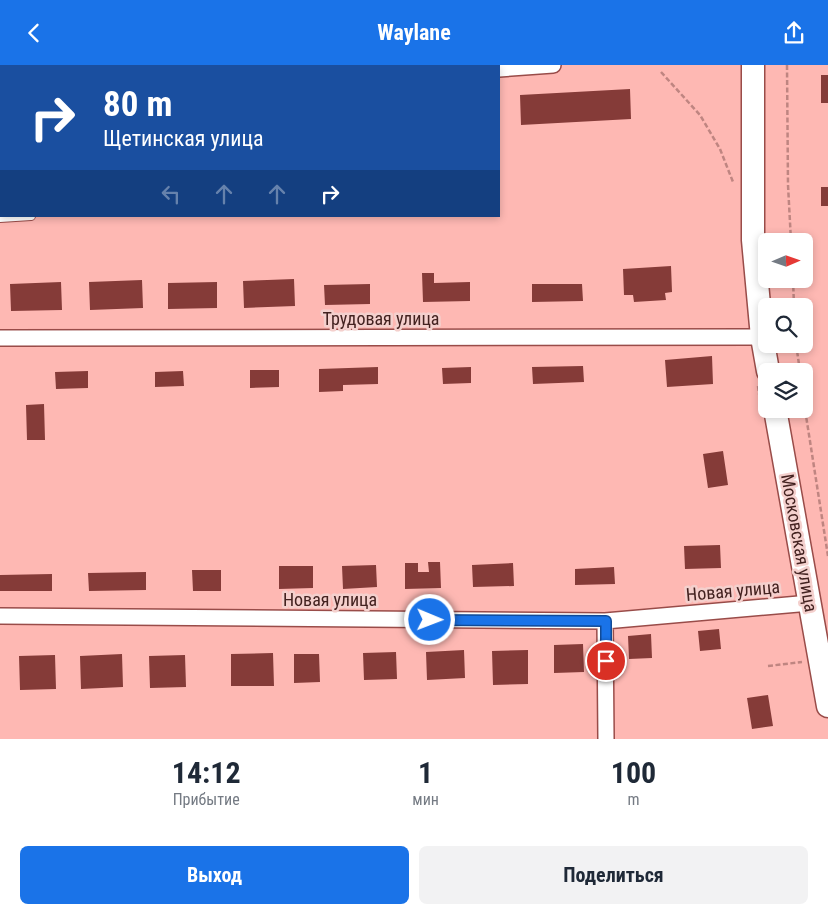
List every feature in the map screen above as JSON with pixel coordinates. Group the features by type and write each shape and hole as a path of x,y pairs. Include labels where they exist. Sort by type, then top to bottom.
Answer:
{"main road":[{"path":"753,65 753,240 758,298"},
{"name":"Московская улица","path":"777,418 828,706"}],"street":[{"path":"500,69 552,65"},
{"name":"Трудовая улица","path":"0,338 758,337"},
{"name":"Новая улица","path":"0,617 606,621 810,603"},
{"path":"606,621 606,739"}],"lane":[{"path":"0,218 16,217"}],"path":[{"path":"787,65 788,185 791,233"},
{"path":"806,418 828,556"},
{"path":"768,666 806,661"}],"building":[{"path":"821,75 828,75 828,103 821,103"},
{"path":"630,89 631,119 521,125 520,95"},
{"path":"821,187 828,187 828,206 821,206"},
{"path":"671,266 672,292 665,293 666,300 634,302 633,295 624,295 623,269"},
{"path":"422,273 434,273 434,283 470,282 470,301 423,302"},
{"path":"294,279 295,306 244,308 243,281"},
{"path":"142,280 143,308 90,310 89,282"},
{"path":"61,282 62,310 11,311 10,284"},
{"path":"217,282 217,308 168,309 168,283"},
{"path":"370,284 370,304 325,305 324,285"},
{"path":"532,284 582,284 583,301 532,302"},
{"path":"712,356 713,384 667,387 665,360"},
{"path":"583,366 584,382 533,384 532,367"},
{"path":"378,367 378,384 343,385 343,391 319,392 319,369"},
{"path":"471,367 471,383 443,384 442,368"},
{"path":"250,370 279,370 279,387 250,388"},
{"path":"88,371 88,388 56,389 55,372"},
{"path":"183,371 184,386 155,387 155,372"},
{"path":"44,404 45,440 27,440 26,405"},
{"path":"723,451 728,485 708,488 703,454"},
{"path":"720,545 721,568 685,569 684,546"},
{"path":"428,562 440,562 441,588 405,589 405,563 418,563 418,572 429,572"},
{"path":"513,563 514,586 473,587 472,565"},
{"path":"376,565 377,587 343,589 342,566"},
{"path":"279,566 313,566 313,588 279,589"},
{"path":"614,567 615,584 575,585 575,569"},
{"path":"192,570 221,570 221,591 193,591"},
{"path":"146,572 146,590 89,591 88,573"},
{"path":"52,574 52,591 0,591 0,575"},
{"path":"719,629 721,649 700,651 698,631"},
{"path":"651,634 652,658 629,659 628,636"},
{"path":"583,644 584,672 554,673 554,645"},
{"path":"464,650 465,678 427,680 426,652"},
{"path":"528,650 528,684 493,685 492,651"},
{"path":"396,652 397,679 364,680 363,653"},
{"path":"273,653 274,686 231,686 231,654"},
{"path":"122,654 123,687 81,689 80,656"},
{"path":"294,654 319,654 320,682 294,683"},
{"path":"55,655 56,689 20,690 19,656"},
{"path":"185,655 186,687 150,688 149,656"},
{"path":"768,695 773,726 752,729 747,698"}],"route":[{"path":"430,620 606,621 606,661"}]}
